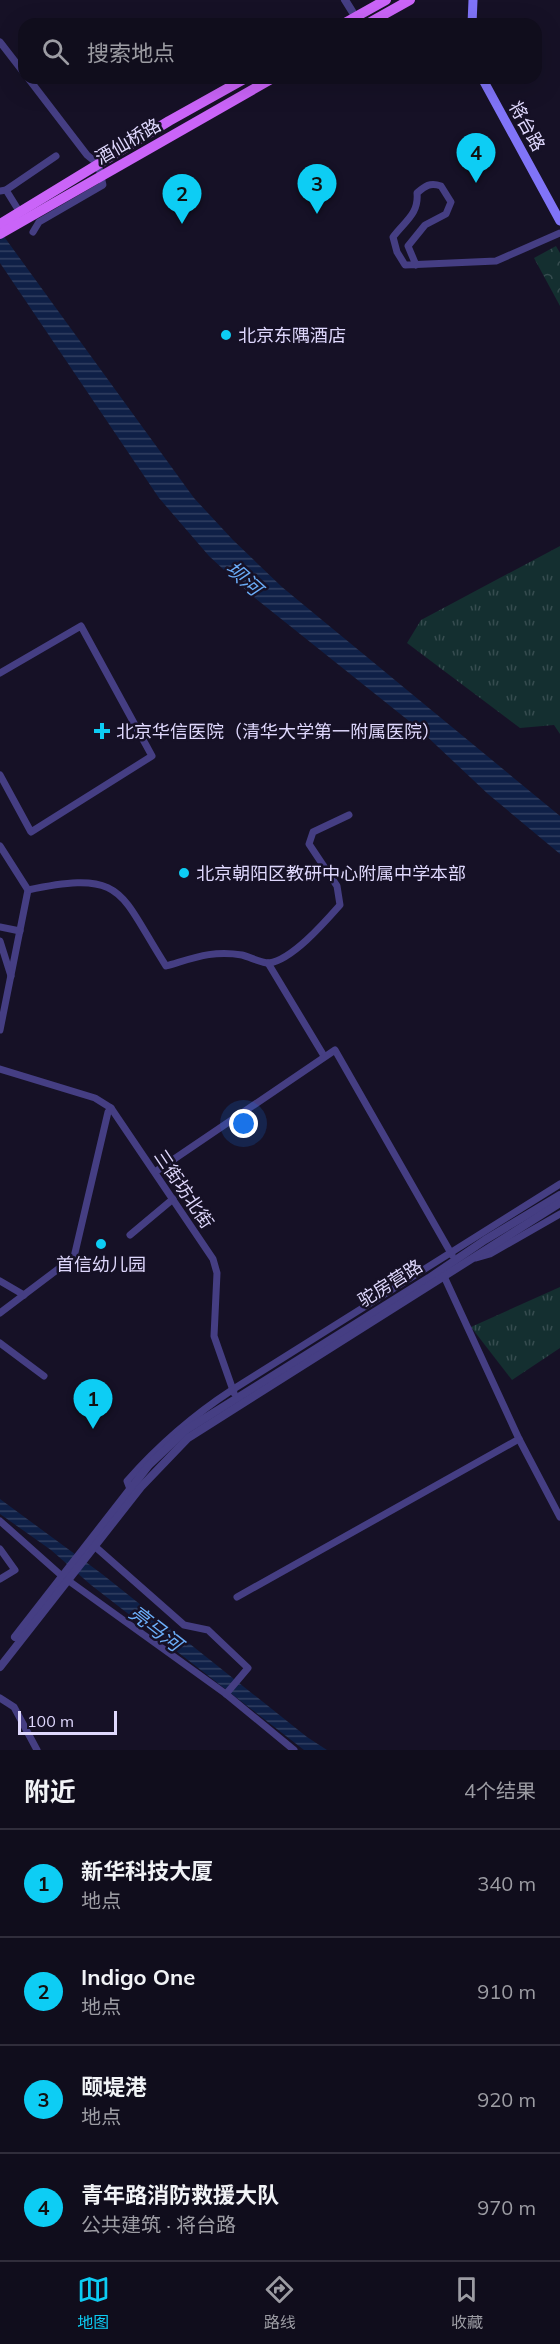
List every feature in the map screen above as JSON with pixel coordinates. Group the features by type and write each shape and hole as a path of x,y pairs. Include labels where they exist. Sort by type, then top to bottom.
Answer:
{"main road":[{"path":"361,18 386,0"},
{"path":"378,18 410,0"},
{"path":"472,18 473,0"},
{"name":"酒仙桥路","path":"0,234 19,211 236,84"},
{"name":"酒仙桥路","path":"6,224 103,175 262,84"},
{"name":"将台路","path":"485,84 559,216"}],"street":[{"path":"345,0 357,18"},
{"path":"0,42 18,65"},
{"path":"33,84 87,155 98,164 103,175 103,184 39,222 33,232"},
{"path":"19,211 3,190 56,156"},
{"path":"416,265 408,246 425,225 446,214 451,202 441,186 434,183 424,186 417,193 418,203 413,216 393,237 397,252 405,265 416,265 495,261 560,233"},
{"path":"0,672 81,626 152,756 31,832 0,775"},
{"path":"28,890 68,881 98,883 120,894 140,920 166,966 208,953 243,955 268,963 287,955 319,928 340,905 336,886 309,844 313,832 349,815"},
{"path":"0,846 28,890 0,1030"},
{"path":"0,927 20,930"},
{"path":"0,941 11,977"},
{"path":"268,963 324,1056"},
{"path":"154,1172 335,1050 453,1256"},
{"name":"三街坊北街","path":"0,1069 95,1098 111,1108 213,1259 217,1274 214,1336 236,1397"},
{"path":"0,1313 74,1257 108,1112 111,1108"},
{"path":"92,1544 130,1489 174,1440 431,1267 453,1256 560,1184"},
{"name":"驼房营路","path":"442,1274 453,1256 560,1195"},
{"path":"130,1235 172,1199"},
{"name":"驼房营路","path":"236,1397 560,1203"},
{"path":"468,1260 490,1254 560,1214"},
{"path":"442,1274 519,1439 560,1517"},
{"path":"0,1281 24,1295"},
{"path":"0,1343 44,1376"},
{"path":"0,1657 92,1544 170,1454 236,1397"},
{"path":"237,1597 519,1439"},
{"path":"0,1521 65,1578 226,1694 294,1750"},
{"path":"92,1544 184,1624 208,1630 248,1668 226,1694"},
{"path":"0,1549 15,1570 0,1579"},
{"path":"0,1667 65,1578"},
{"path":"0,1698 14,1707 38,1750"}],"green space":[{"path":"556,246 560,253 560,306 534,258"},
{"path":"560,546 560,734 554,725 520,728 407,643 421,620"},
{"path":"560,1287 560,1348 512,1380 471,1327"}],"water":[{"name":"坝河","path":"0,231 194,498 282,587 560,816 560,854 488,794 419,729 250,594 209,556 159,498 0,263"},
{"name":"亮马河","path":"0,1499 102,1574 307,1737 327,1750 304,1750 91,1585 51,1550 0,1514"}],"place":[{"name":"青年路消防救援大队","path":"476,183"},
{"name":"颐堤港","path":"317,214"},
{"name":"Indigo One","path":"182,224"},
{"name":"北京东隅酒店","path":"226,335"},
{"name":"北京华信医院（清华大学第一附属医院）","path":"102,731"},
{"name":"北京朝阳区教研中心附属中学本部","path":"184,873"},
{"name":"首信幼儿园","path":"101,1244"},
{"name":"新华科技大厦","path":"93,1429"}]}
